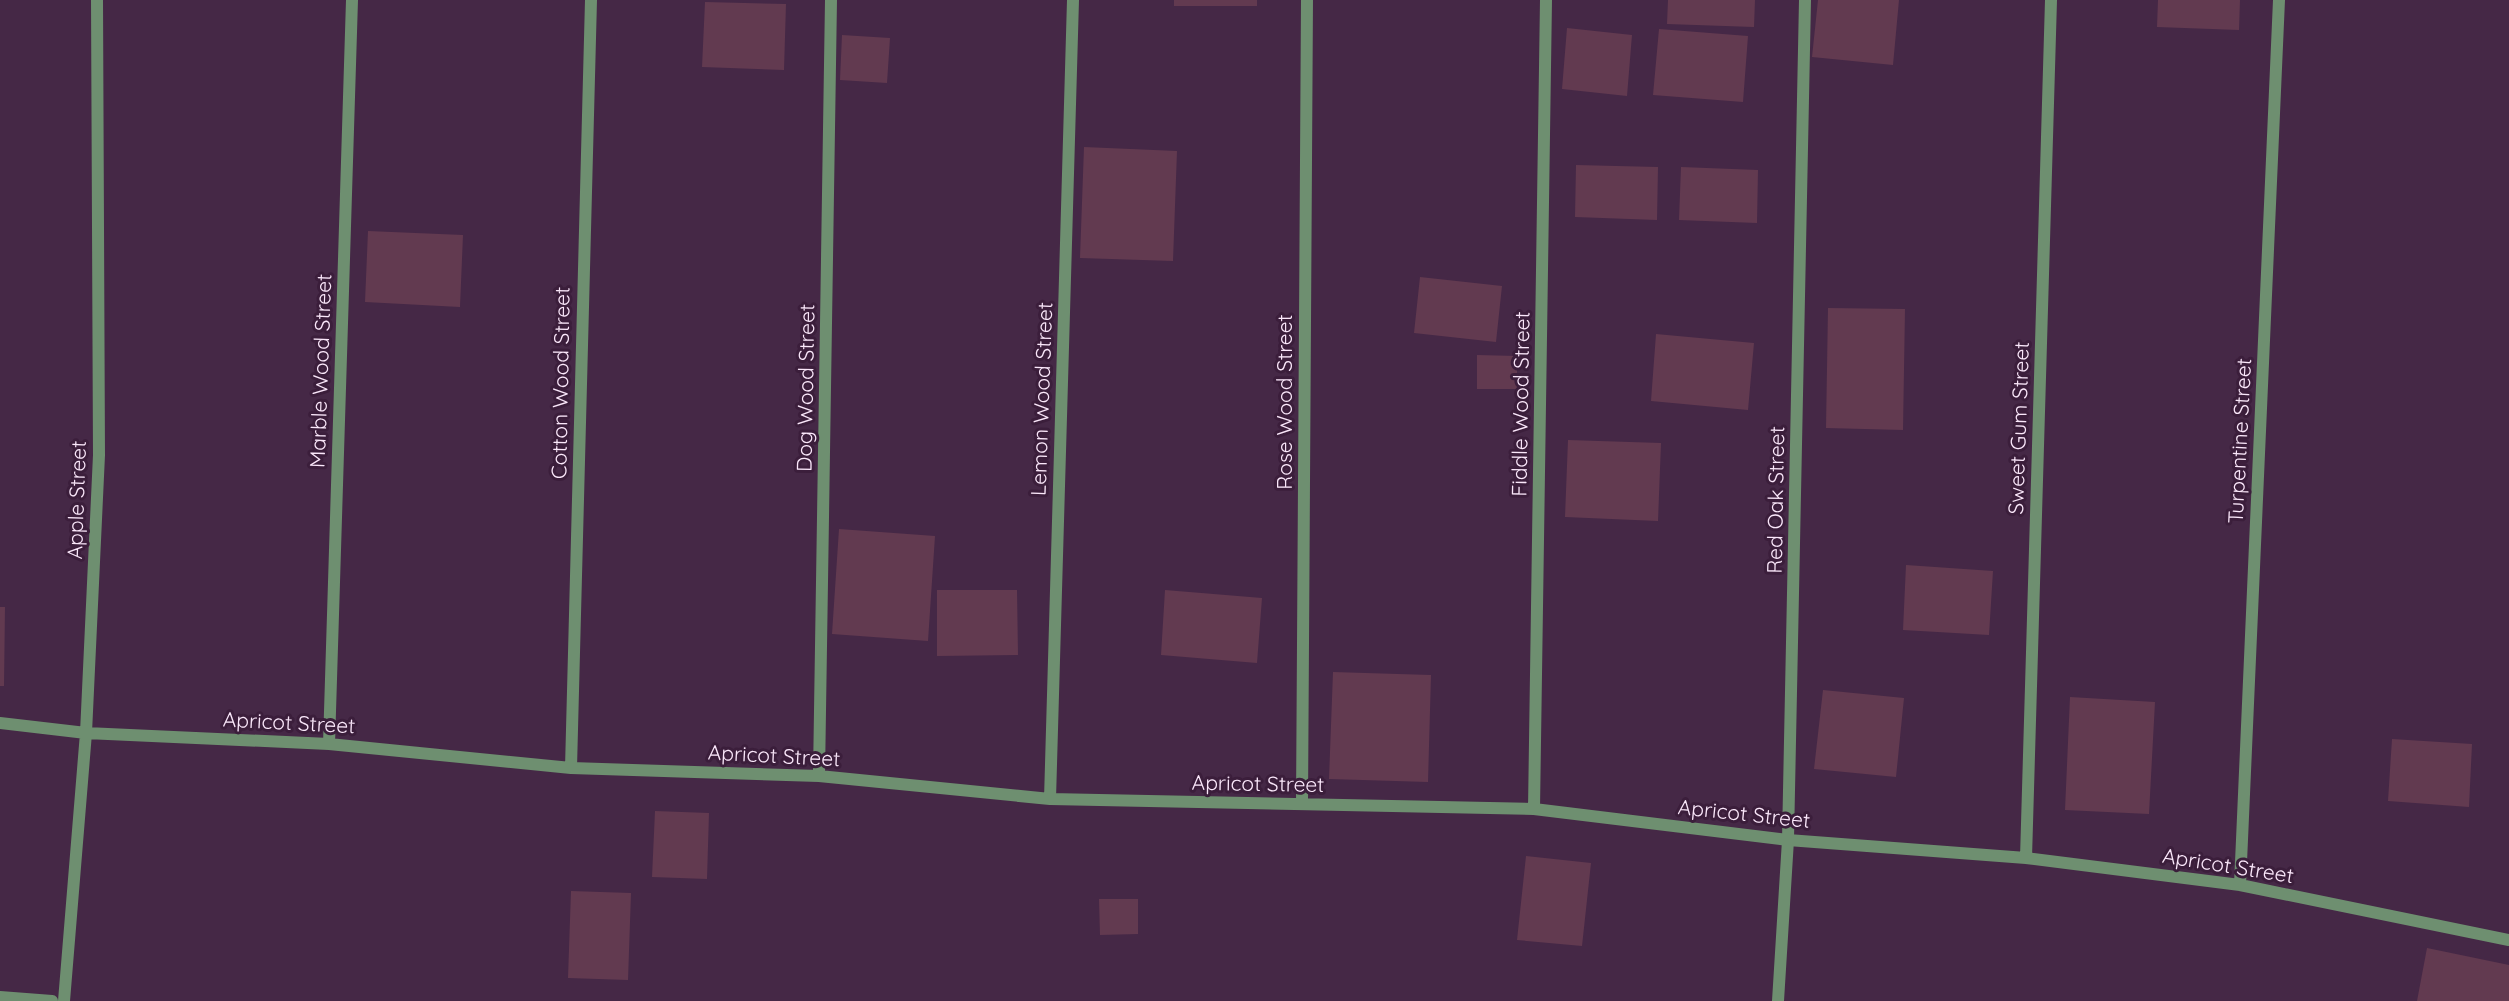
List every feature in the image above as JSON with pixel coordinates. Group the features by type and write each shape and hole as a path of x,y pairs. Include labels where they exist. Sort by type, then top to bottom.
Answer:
{"street":[{"name":"Apple Street","path":"64,1001 87,732 99,455 97,0"},
{"name":"Marble Wood Street","path":"329,744 352,0"},
{"name":"Cotton Wood Street","path":"571,768 591,0"},
{"name":"Dog Wood Street","path":"819,776 831,0"},
{"name":"Lemon Wood Street","path":"1050,799 1073,0"},
{"name":"Rose Wood Street","path":"1302,804 1307,0"},
{"name":"Fiddle Wood Street","path":"1534,809 1546,0"},
{"name":"Red Oak Street","path":"1778,1001 1788,840 1805,0"},
{"name":"Sweet Gum Street","path":"2026,858 2051,0"},
{"name":"Turpentine Street","path":"2240,885 2279,0"},
{"name":"Apricot Street","path":"0,723 87,732 329,744 571,768 819,776 1050,799 1534,809 1788,840 2026,858 2240,885 2509,940"},
{"path":"0,997 52,1001"}],"building":[{"path":"1174,0 1257,0 1257,6 1174,6"},
{"path":"1668,0 1755,0 1754,27 1667,24"},
{"path":"1818,0 1899,0 1893,65 1812,57"},
{"path":"2158,0 2240,0 2239,30 2157,27"},
{"path":"705,2 786,4 784,70 702,67"},
{"path":"1567,28 1632,35 1627,96 1562,89"},
{"path":"1659,29 1748,36 1743,102 1653,95"},
{"path":"842,35 890,38 887,83 840,80"},
{"path":"1084,147 1177,151 1173,261 1080,258"},
{"path":"1576,165 1658,167 1657,220 1575,217"},
{"path":"1681,167 1758,170 1757,223 1679,220"},
{"path":"368,231 463,235 460,307 365,302"},
{"path":"1420,277 1502,286 1496,342 1414,333"},
{"path":"1828,308 1905,309 1903,430 1826,428"},
{"path":"1656,334 1754,343 1748,410 1651,401"},
{"path":"1477,355 1517,356 1517,389 1477,389"},
{"path":"1568,440 1661,443 1658,521 1565,517"},
{"path":"839,529 935,536 928,641 832,634"},
{"path":"1906,565 1993,571 1989,635 1903,630"},
{"path":"937,590 1017,590 1018,655 937,656"},
{"path":"1165,590 1262,598 1257,663 1161,655"},
{"path":"0,607 5,607 4,686 0,686"},
{"path":"1333,672 1431,675 1428,782 1329,779"},
{"path":"1823,690 1904,698 1896,777 1814,769"},
{"path":"2070,697 2155,702 2149,814 2065,810"},
{"path":"2392,739 2472,744 2469,807 2388,801"},
{"path":"655,811 709,813 707,879 652,877"},
{"path":"1526,856 1591,863 1582,946 1517,940"},
{"path":"571,891 631,893 628,980 568,978"},
{"path":"1099,899 1138,899 1138,934 1100,935"},
{"path":"2427,948 2509,965 2509,1001 2417,1001"}]}
